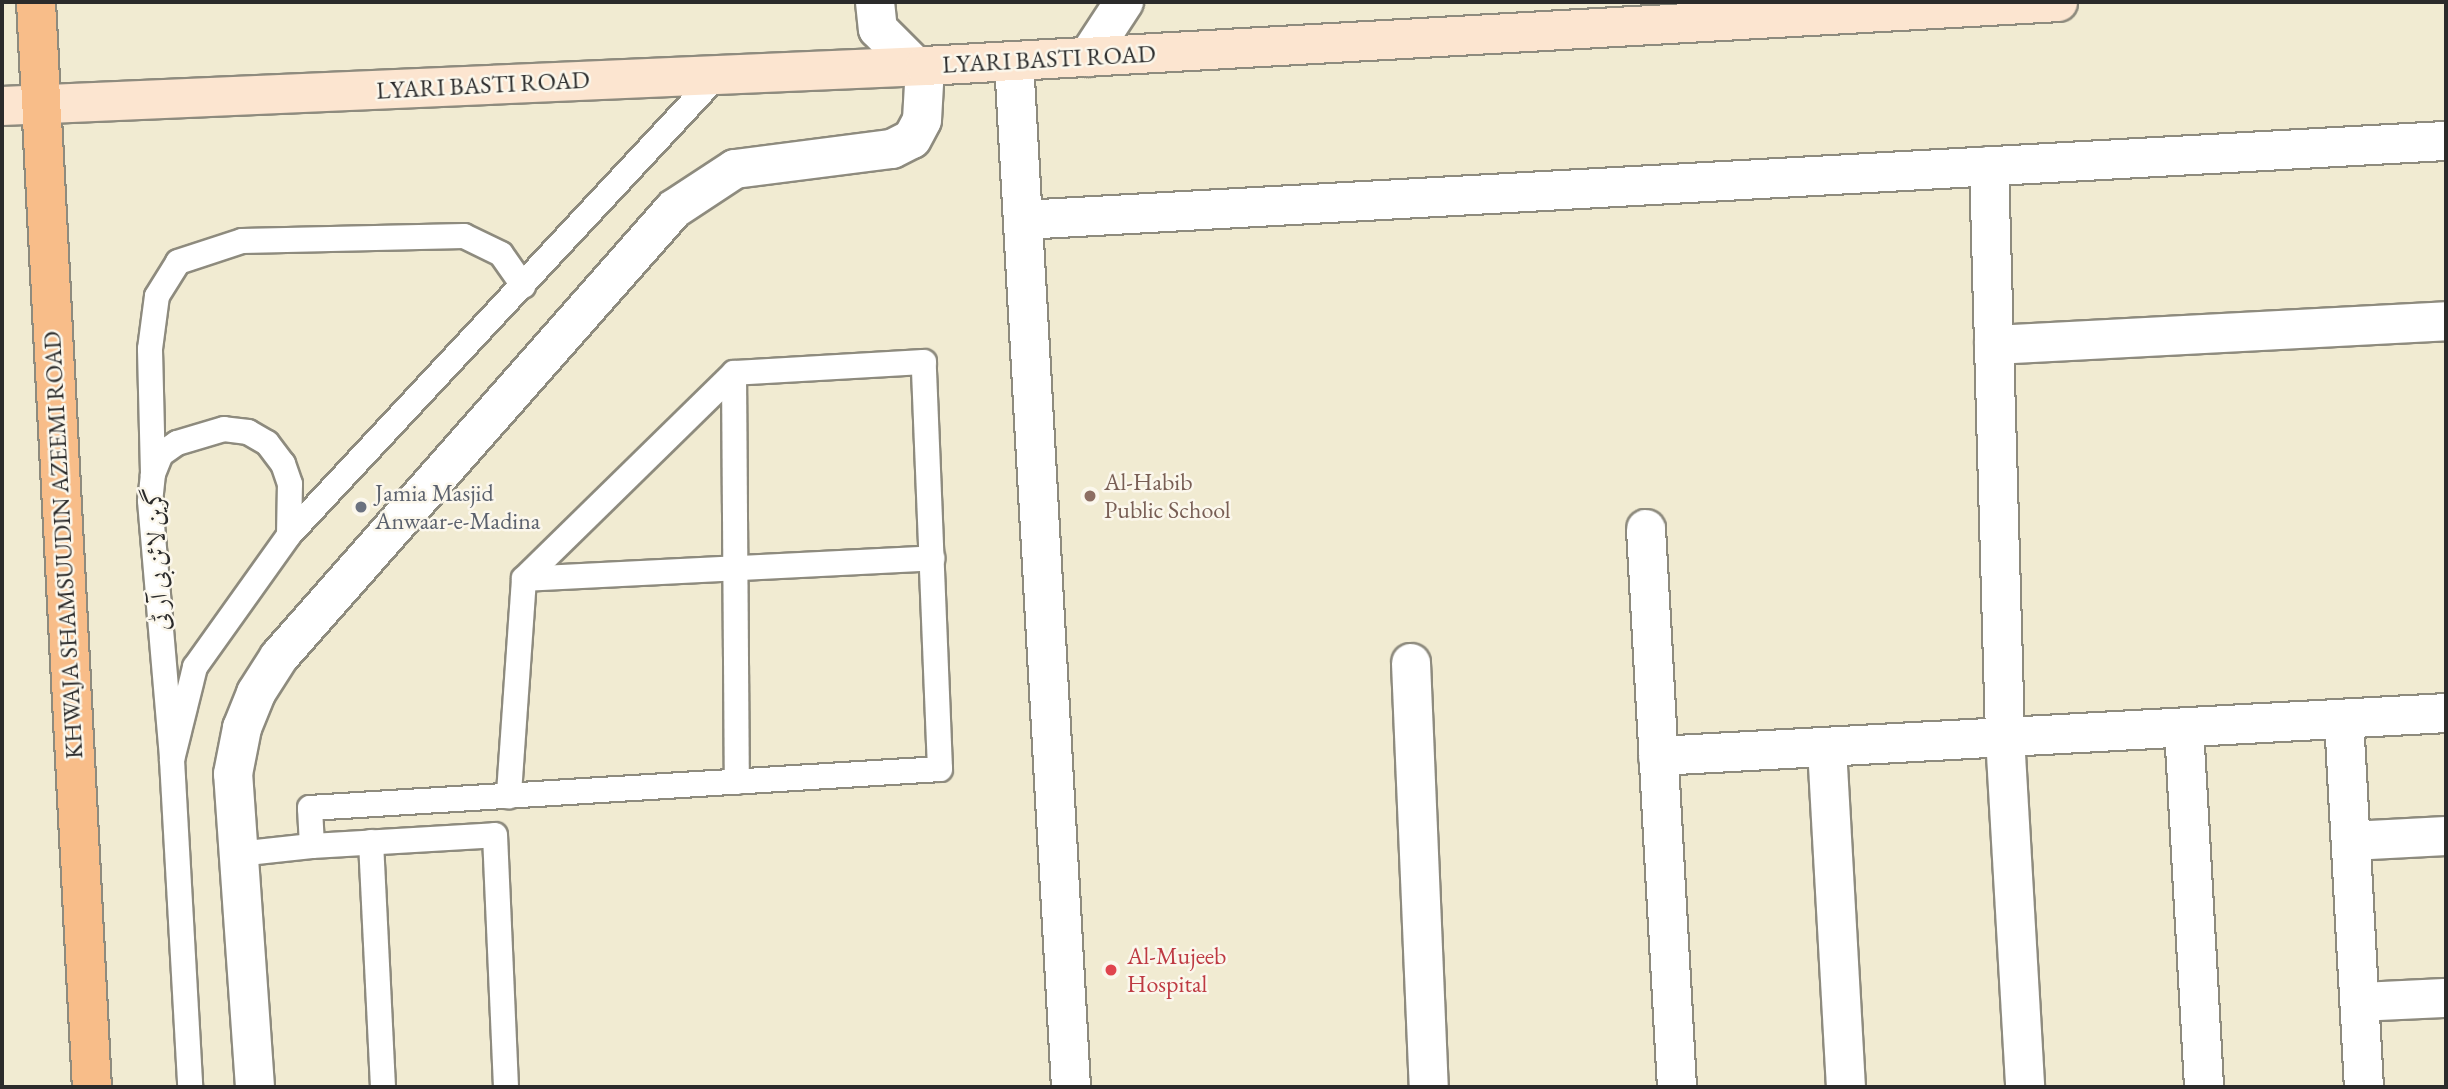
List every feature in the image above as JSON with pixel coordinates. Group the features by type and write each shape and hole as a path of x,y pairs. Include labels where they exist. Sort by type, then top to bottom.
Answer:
{"main road":[{"name":"KHWAJA SHAMSUUDIN AZEEMI ROAD","path":"36,2 92,1087"},
{"name":"LYARI BASTI ROAD","path":"2,106 920,66 2058,2"}],"street":[{"path":"255,1087 233,774 242,728 256,693 279,657 674,209 736,169 892,149 912,139 922,120 920,66 878,29 875,2"},
{"path":"1088,57 1124,2"},
{"path":"1014,61 1071,1087"},
{"path":"1023,220 2446,141"},
{"path":"1989,166 2005,737 2025,1087"},
{"path":"1994,345 2446,321"},
{"path":"1646,529 1677,1087"},
{"path":"1411,663 1430,1087"},
{"path":"1658,757 2446,713"},
{"path":"2344,719 2364,1087"},
{"path":"2183,728 2204,1087"},
{"path":"1827,748 1846,1087"},
{"path":"2351,841 2446,836"},
{"path":"2360,1002 2446,998"}],"lane":[{"path":"289,535 718,75"},
{"path":"153,474 151,336 157,296 178,262 242,241 464,236 501,254 523,286"},
{"path":"312,846 310,808 509,796 737,782 940,769 924,362 734,373 524,579 509,796"},
{"path":"734,373 737,782"},
{"name":"گرین لائن بی آر ٹی","path":"172,760 195,667 289,535 291,495 283,464 267,443 248,432 224,429 177,443 161,454 153,474 150,502 172,760 190,1087"},
{"path":"524,579 932,558"},
{"path":"238,855 312,846 495,835 506,1087"},
{"path":"371,842 383,1087"}],"place":[{"name":"Al-Habib Public School","path":"1090,496"},
{"name":"Jamia Masjid Anwaar-e-Madina","path":"361,507"},
{"name":"Al-Mujeeb Hospital","path":"1111,970"}]}
